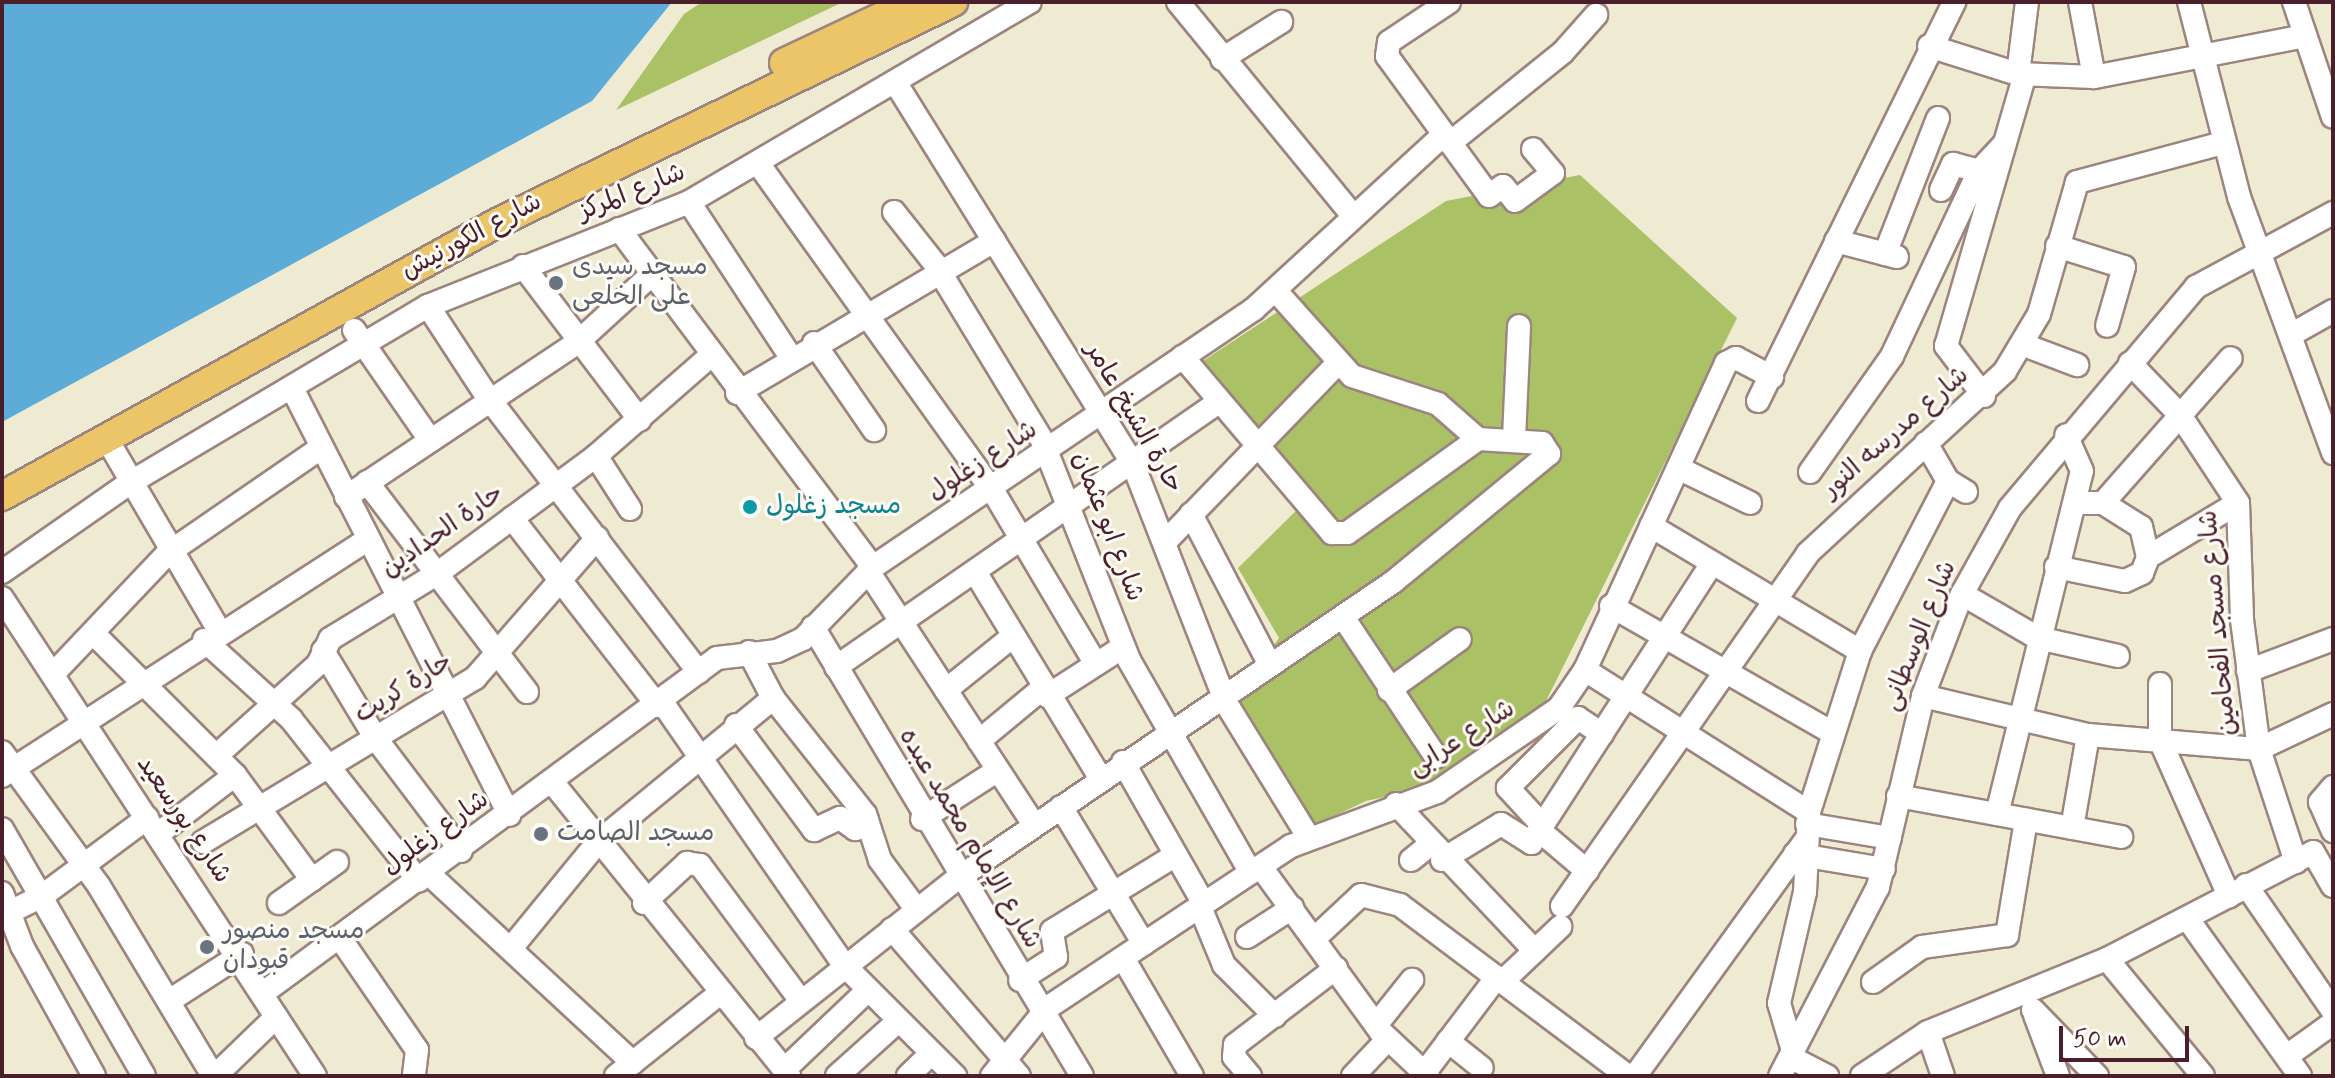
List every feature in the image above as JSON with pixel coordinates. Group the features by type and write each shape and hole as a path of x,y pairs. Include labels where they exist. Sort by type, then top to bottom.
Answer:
{"main road":[{"name":"شارع الكورنيش","path":"2,475 625,138 913,2"},
{"name":"شارع الكورنيش","path":"2,496 105,436 630,155 953,2"}],"street":[{"name":"شارع المركز","path":"2,572 128,484 292,388 358,337 523,266 689,202 760,166 1030,2"},
{"path":"1178,2 1351,213"},
{"path":"1449,2 1389,42 1387,56 1487,195 1503,186 1513,201 1553,173 1533,149"},
{"path":"1758,401 1929,46 1954,2"},
{"path":"1984,396 1946,346 2005,143 2021,74 2027,2"},
{"path":"2080,2 2094,77"},
{"path":"2189,2 2223,143 2256,251 2325,396 2333,453"},
{"path":"2294,2 2333,117"},
{"name":"شارع زغلول","path":"263,993 461,851 727,653 791,647 871,569 1103,416 1276,291 1351,213 1563,52 1596,15"},
{"path":"1222,59 1281,22"},
{"path":"1929,46 2021,74 2094,77 2305,36"},
{"name":"حارة الشيخ عامر","path":"897,85 1133,464 1167,540 1223,695 1309,838"},
{"path":"1836,241 1891,256 1938,118"},
{"path":"1810,472 1907,329 1979,171 2005,143"},
{"name":"شارع مدرسه النور","path":"1425,1075 1448,1041 1500,979 1535,951 1561,917 1587,871 1688,735 1773,600 1847,510 1984,396 2024,345 2083,177 2223,143"},
{"path":"1941,190 1953,164 1979,171"},
{"path":"760,166 993,491 1026,541 1095,663"},
{"path":"689,202 791,357"},
{"name":"شارع ابو عثمان","path":"894,212 940,276 1048,453 1123,647 1168,729 1256,870 1292,908 1382,1032 1425,1075"},
{"name":"شارع الوسطانى","path":"1788,1061 1884,869 1923,696 1962,594 2010,508 2066,435 2196,287 2256,251 2333,213"},
{"path":"619,229 709,357 871,569 903,624 1034,825"},
{"path":"737,393 814,343 870,321 994,241"},
{"path":"2057,246 2124,267 2107,326"},
{"path":"523,266 640,420"},
{"path":"346,497 487,396 578,342 650,276"},
{"path":"1276,291 1337,364 1374,387 1438,404 1478,439"},
{"path":"428,306 487,396 699,672"},
{"path":"2294,333 2333,311"},
{"path":"1514,438 1519,326"},
{"path":"358,337 428,437"},
{"path":"814,343 874,430"},
{"path":"2024,345 2077,365"},
{"name":"حارة الحدادين","path":"216,756 274,704 323,651 330,639 438,573 596,456 709,357"},
{"path":"756,1038 958,878 1168,729 1343,617 1547,460 1542,443 1514,438 1478,439 1340,535 1325,528 1183,357"},
{"path":"2103,503 2231,358"},
{"name":"شارع عرابى","path":"1005,1071 1041,1014 1256,870 1309,838 1396,804 1437,792 1541,723 1585,670 1611,606 1727,360 1772,377"},
{"name":"شارع مسجد الفحامين","path":"2130,363 2180,415 2238,503 2248,671 2259,749 2333,886"},
{"path":"1167,540 1337,364"},
{"path":"292,388 397,600 510,815"},
{"path":"836,667 977,575 1218,402"},
{"path":"1997,814 2022,720 2038,638 2075,503 2082,461 2066,435"},
{"path":"105,436 211,635 332,766 424,877 512,947 625,1070 719,994"},
{"path":"1827,1076 1788,1061 1779,1003 1804,838 1831,732 1860,651 1957,486 1926,443"},
{"path":"54,673 168,553 321,448"},
{"path":"596,456 630,509"},
{"path":"1678,468 1750,503"},
{"path":"367,482 527,692"},
{"path":"2075,503 2103,503 2136,519 2148,557"},
{"path":"2056,567 2125,581 2139,576 2148,557 2238,503"},
{"path":"1191,514 1270,665"},
{"path":"512,518 699,752 845,966 897,1022 955,1076"},
{"path":"1651,526 1860,651"},
{"name":"حارة كريت","path":"203,842 448,698 500,657 597,538"},
{"path":"276,1017 214,1076 84,866 6,765 83,720 211,635 367,540"},
{"path":"1427,855 1497,825 1528,845 1712,563"},
{"path":"977,575 1045,692 1101,779"},
{"path":"1962,594 2038,638 2118,656"},
{"name":"شارع بورسعيد","path":"2,598 242,954 276,1017 315,1076"},
{"path":"1611,606 1661,639 1831,732"},
{"path":"1343,617 1436,757"},
{"name":"شارع الإمام محمد عبده","path":"813,627 922,819 1082,1076"},
{"path":"93,633 235,775 263,807 312,880"},
{"path":"946,690 1012,637"},
{"path":"1389,690 1460,639"},
{"path":"2248,671 2333,639"},
{"path":"979,741 1045,692 1123,647"},
{"path":"323,651 377,740 461,851"},
{"path":"749,652 773,698 867,820 880,860 917,910"},
{"path":"1585,670 1688,735 1804,838 1884,869"},
{"path":"2160,684 2160,740 2238,890 2333,1011"},
{"path":"1923,696 2088,735 2259,749 2333,714"},
{"path":"512,947 598,842 699,752 773,698"},
{"path":"1587,871 1541,829 1508,788 1578,718 1602,734"},
{"path":"736,725 814,830 840,818 855,829 867,820"},
{"path":"2072,828 2088,735"},
{"path":"1123,762 1202,906 1224,965 1275,1016"},
{"path":"922,819 998,770"},
{"path":"94,1076 5,907 42,896 84,866 235,775"},
{"path":"553,783 644,903 786,1073 867,991"},
{"path":"2333,787 2320,802 2333,831"},
{"path":"1898,796 2121,837"},
{"path":"1396,804 1427,855 1535,951"},
{"path":"1061,807 1144,944"},
{"path":"1873,982 1922,947 2007,935 2026,820"},
{"path":"2,829 144,1076"},
{"path":"1804,838 1890,838"},
{"path":"1314,939 1356,898 1377,897 1425,918 1500,979 1639,1074 1804,838"},
{"path":"1862,1076 1928,1032 2030,1003 2107,959 2314,852"},
{"path":"1020,980 1056,957 1052,931 1176,855"},
{"path":"279,903 337,862"},
{"path":"644,903 687,863 700,865 801,1001"},
{"path":"1247,937 1292,908"},
{"path":"2187,918 2300,1076"},
{"path":"892,929 1005,1071"},
{"path":"340,938 417,1050 414,1076"},
{"path":"169,1001 242,954"},
{"path":"1123,958 1192,1076"},
{"path":"2107,959 2203,1076"},
{"path":"1241,1073 1235,1045 1336,968"},
{"path":"1353,1076 1412,980"},
{"path":"2030,1003 2058,1076"},
{"path":"2030,1003 2097,1076"},
{"path":"837,1076 897,1022"},
{"path":"2287,1056 2333,1023"},
{"path":"1928,1032 1943,1076"},
{"path":"1448,1041 1482,1068"},
{"path":"908,1076 931,1054"}],"green space":[{"path":"702,2 843,2 616,110 684,14"},
{"path":"1580,175 1737,318 1545,703 1421,789 1366,801 1313,826 1236,699 1279,638 1238,568 1314,493 1200,363 1446,201"}],"water":[{"path":"2,2 672,2 592,101 2,422"}],"place":[{"name":"مسجد سيدى على الخلعى","path":"556,283"},
{"name":"مسجد زغلول","path":"750,507"},
{"name":"مسجد الصامت","path":"541,834"},
{"name":"مسجد منصور قبودان","path":"207,947"}]}
